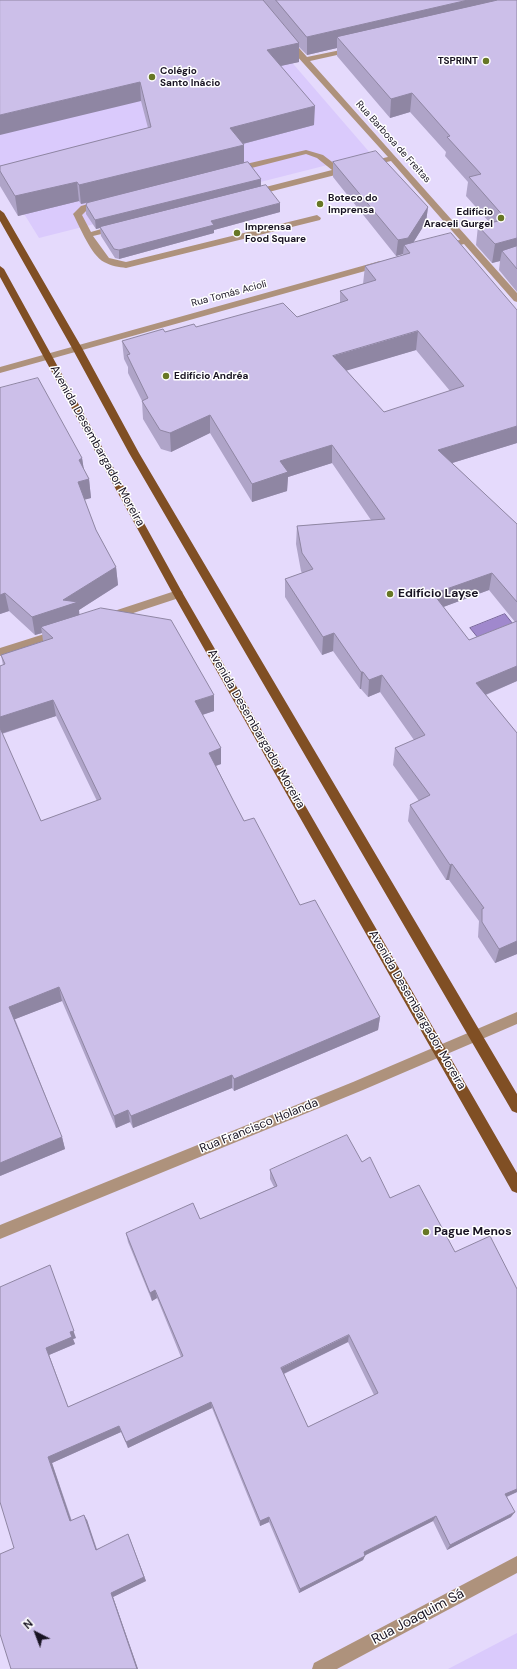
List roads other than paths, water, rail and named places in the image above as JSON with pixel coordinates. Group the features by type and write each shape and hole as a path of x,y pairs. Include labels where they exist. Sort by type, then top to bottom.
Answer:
{"main road":[{"path":"0,213 77,348 134,453 517,1107"},
{"name":"Avenida Desembargador Moreira","path":"0,269 178,594 517,1186"}],"street":[{"name":"Rua Barbosa de Freitas","path":"283,35 517,299"},
{"path":"304,60 362,46"},
{"path":"229,171 306,152 315,153 322,157 338,171"},
{"path":"247,194 393,158"},
{"path":"112,201 84,208 77,214 88,235 104,259 113,264 126,265 317,218"},
{"path":"88,235 126,225"},
{"path":"436,249 465,241"},
{"name":"Rua Tomás Acioli","path":"0,370 390,262"},
{"path":"490,268 500,265"},
{"path":"97,621 178,594"},
{"path":"0,652 67,630"},
{"name":"Rua Francisco Holanda","path":"0,1232 517,1018"},
{"name":"Rua Joaquim Sá","path":"320,1669 517,1564"}],"place":[{"name":"TSPRINT","path":"486,61"},
{"name":"Colégio Santo Inácio","path":"152,77"},
{"name":"Boteco do Imprensa","path":"320,204"},
{"name":"Edifício Araceli Gurgel","path":"501,218"},
{"name":"Imprensa Food Square","path":"237,233"},
{"name":"Edifício Andréa","path":"166,376"},
{"name":"Edifício Layse","path":"390,594"},
{"name":"Pague Menos","path":"426,1232"}]}
